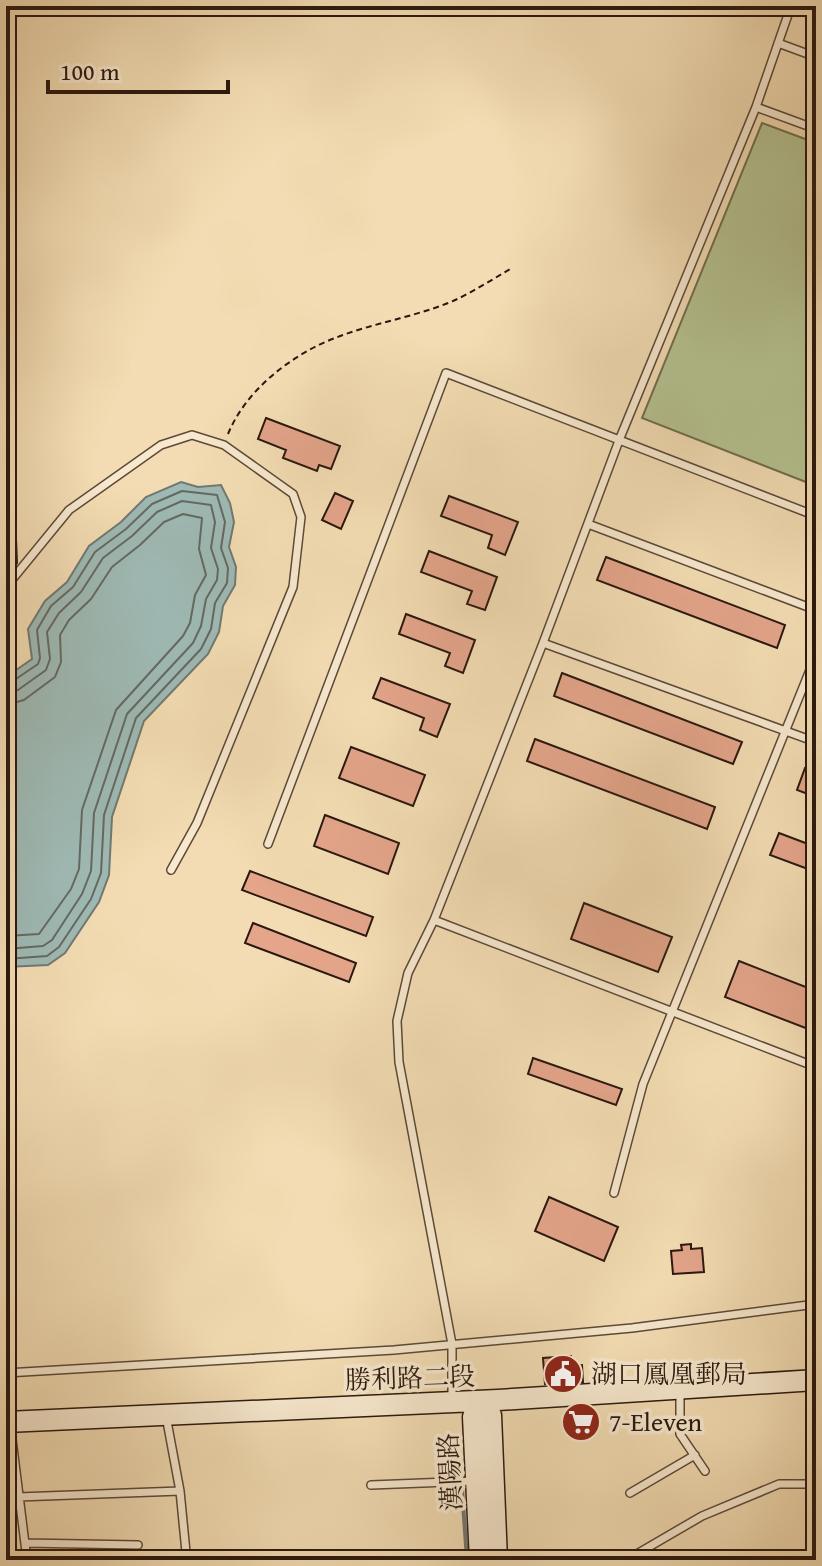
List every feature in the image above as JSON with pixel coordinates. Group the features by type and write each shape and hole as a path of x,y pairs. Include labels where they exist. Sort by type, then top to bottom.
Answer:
{"main road":[{"name":"勝利路二段","path":"8,1422 479,1401 816,1380"},
{"name":"漢陽路","path":"480,1560 473,1417 479,1401 491,1415 497,1560"}],"lane":[{"path":"452,1402 452,1344 399,1062 397,1021 408,973 434,920 620,438 756,107 792,6"},
{"path":"778,43 816,57"},
{"path":"756,107 816,129"},
{"path":"268,844 446,373 816,516"},
{"path":"6,587 69,510 161,445 192,435 224,445 293,494 301,517 293,587 197,823 171,870"},
{"path":"588,524 816,610"},
{"path":"543,643 816,742"},
{"path":"614,1193 643,1084 816,655"},
{"path":"434,920 816,1067"},
{"path":"6,1373 394,1350 632,1328 816,1304"},
{"path":"680,1389 680,1434 705,1471"},
{"path":"165,1414 180,1491 186,1552"},
{"path":"8,1422 27,1560"},
{"path":"630,1493 695,1455"},
{"path":"6,1482 15,1479"},
{"path":"371,1485 476,1481"},
{"path":"635,1555 702,1516 779,1484 816,1484"},
{"path":"18,1497 180,1491"},
{"path":"25,1543 138,1545"}],"path":[{"path":"224,445 237,413 264,382 301,356 333,339 453,301 512,268"}],"green space":[{"path":"762,123 816,143 816,486 642,418"}],"water":[{"path":"181,482 198,487 221,485 230,503 234,522 229,547 236,567 235,585 223,606 219,632 208,654 144,721 112,817 109,875 99,902 65,953 48,965 6,967 6,677 32,659 28,629 45,601 67,582 89,546 121,522 146,497"}],"building":[{"path":"266,418 340,446 331,469 319,465 317,471 283,458 286,450 258,439"},
{"path":"335,493 353,501 341,529 322,520"},
{"path":"449,496 518,522 505,555 488,548 492,535 441,516"},
{"path":"6,535 16,539 17,563 6,573"},
{"path":"429,551 497,577 485,610 467,604 472,591 421,572"},
{"path":"606,557 785,625 777,648 597,580"},
{"path":"406,614 475,640 463,673 445,666 450,653 399,634"},
{"path":"562,673 742,742 733,764 554,696"},
{"path":"381,678 450,704 437,737 420,730 424,718 373,698"},
{"path":"535,739 715,807 707,829 527,761"},
{"path":"351,747 425,775 413,806 339,778"},
{"path":"805,768 816,772 816,797 797,790"},
{"path":"325,815 399,843 388,874 314,846"},
{"path":"779,833 816,847 816,872 770,855"},
{"path":"250,871 373,917 366,936 242,890"},
{"path":"584,903 672,937 658,972 571,939"},
{"path":"253,923 356,963 349,982 245,943"},
{"path":"739,961 816,991 816,1032 725,997"},
{"path":"533,1058 622,1089 616,1105 528,1074"},
{"path":"549,1197 618,1227 604,1261 535,1231"},
{"path":"691,1244 691,1249 702,1248 704,1272 673,1274 671,1251 682,1250 681,1245"},
{"name":"湖口鳳凰郵局","path":"571,1356 572,1366 582,1365 583,1382 545,1384 543,1358"}],"waterway":[{"path":"462,1489 467,1560"}],"place":[{"name":"湖口鳳凰郵局","path":"563,1374"},
{"name":"7-Eleven","path":"581,1422"}]}
